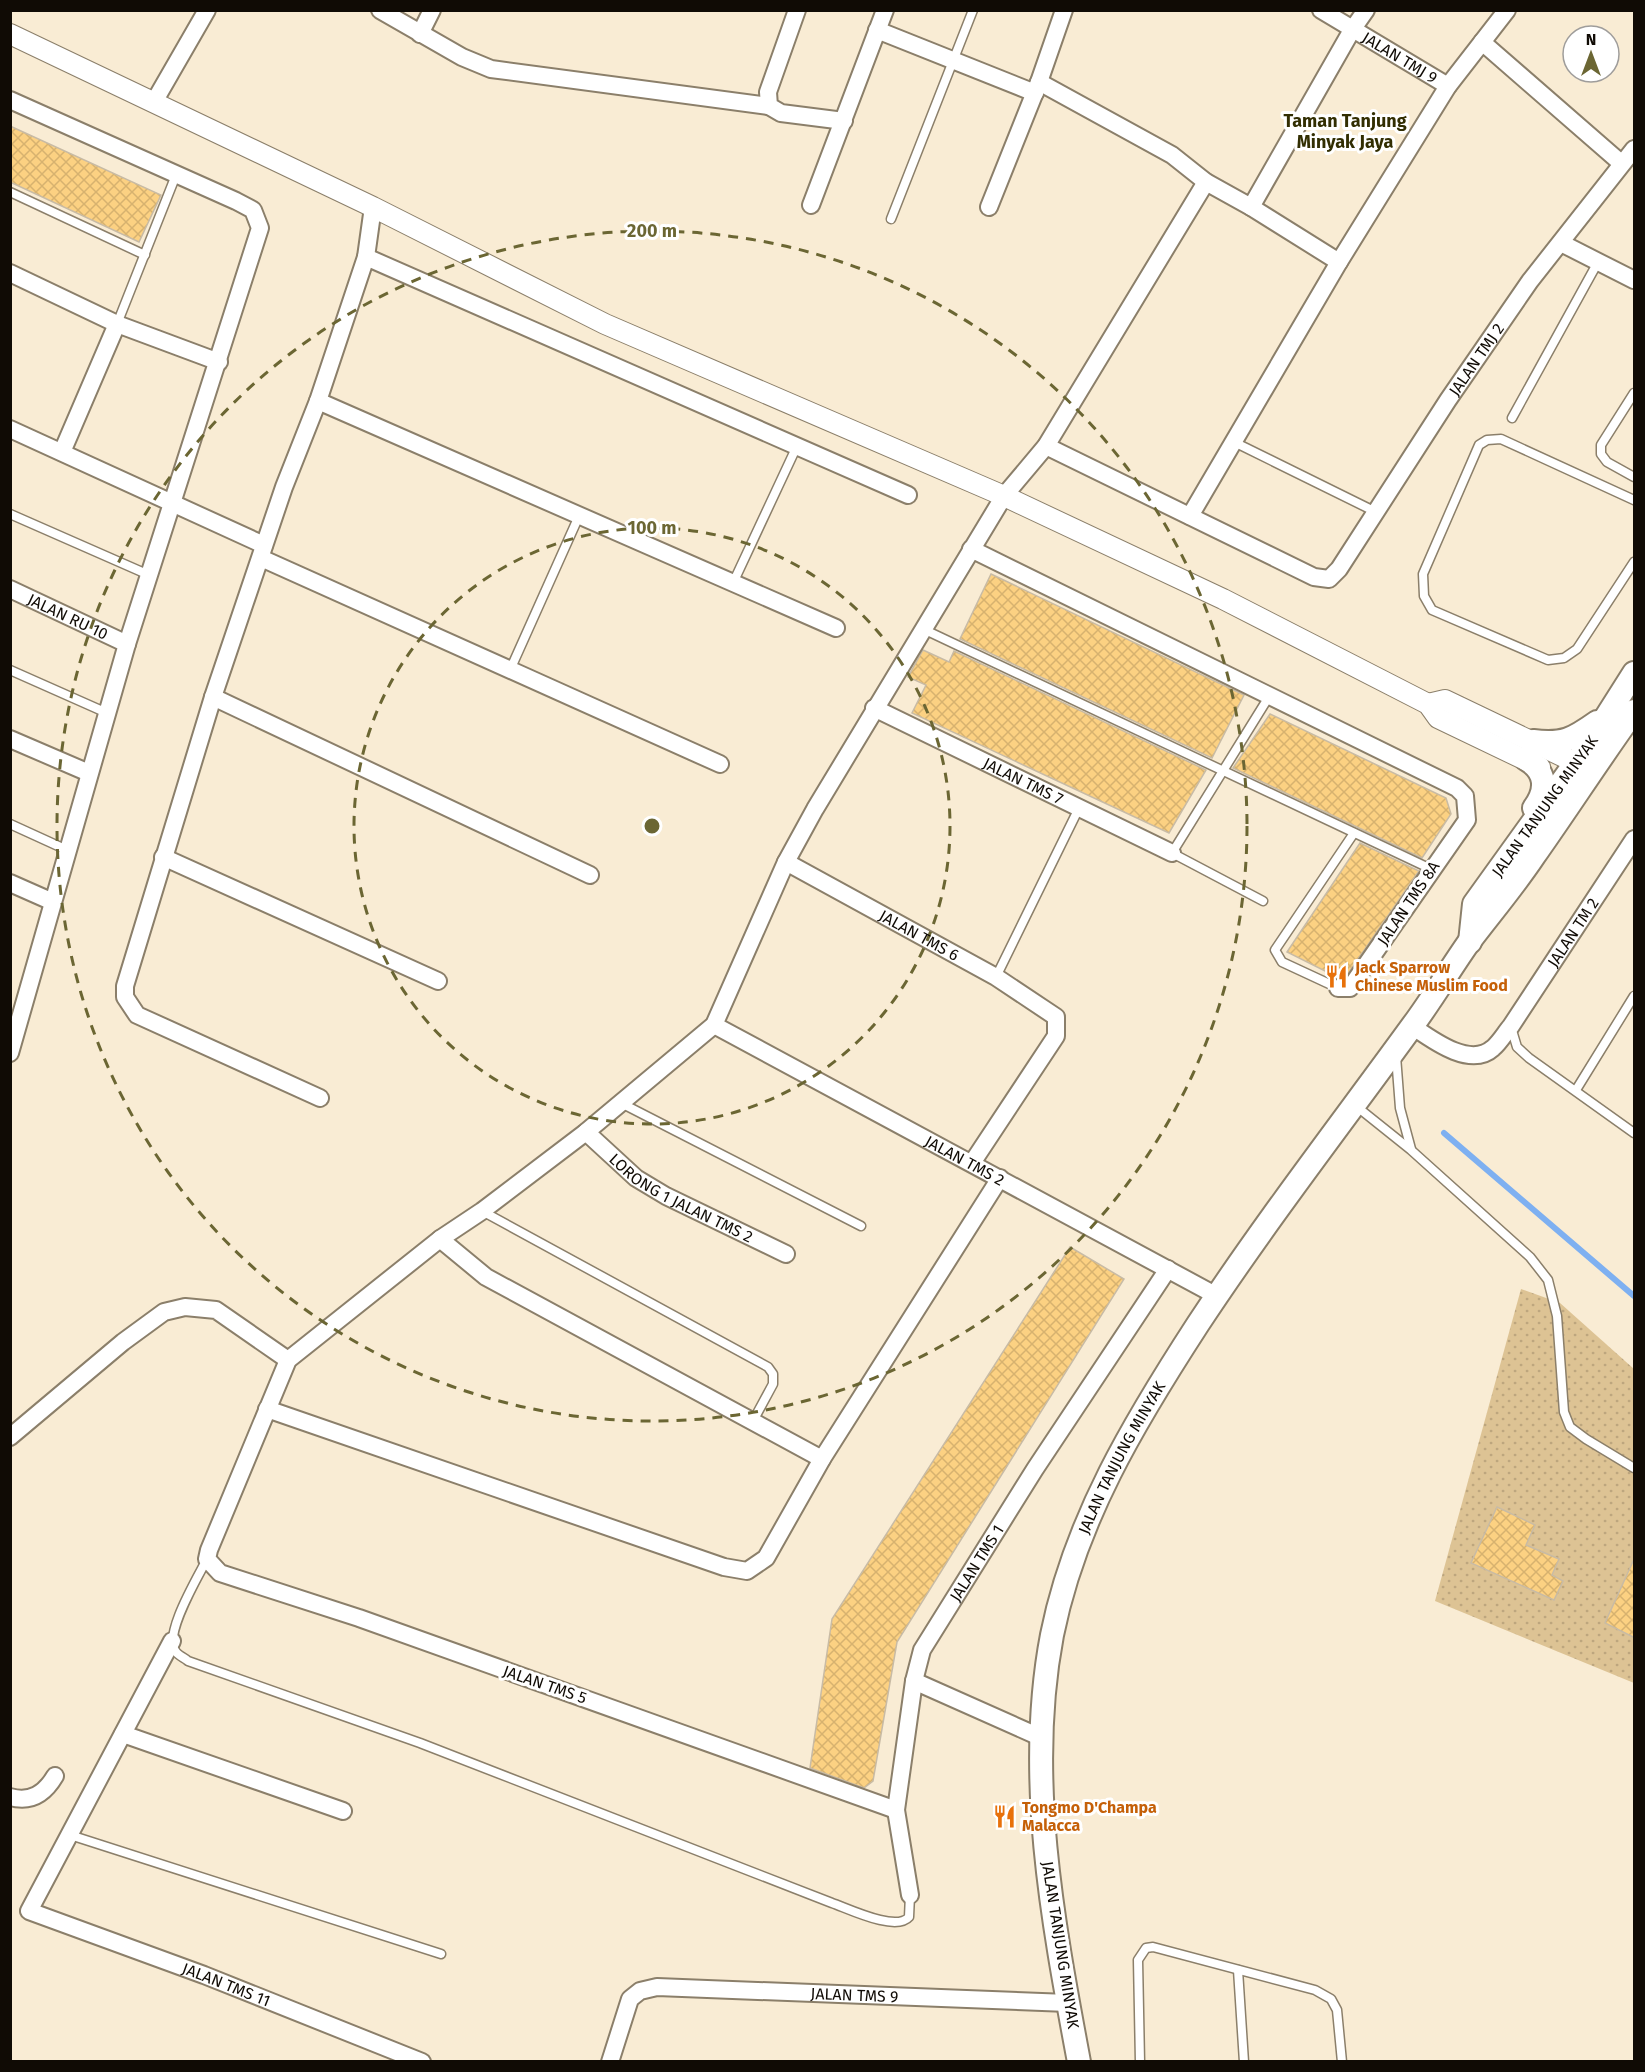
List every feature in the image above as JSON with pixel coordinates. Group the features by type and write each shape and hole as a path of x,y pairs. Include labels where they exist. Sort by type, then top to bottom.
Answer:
{"main road":[{"name":"JALAN TANJUNG MINYAK","path":"1079,2061 1068,2003 1045,1834 1042,1738 1052,1639 1067,1571 1078,1541 1097,1497 1138,1417 1217,1296 1353,1104 1526,868 1578,776 1606,716 1635,673"},
{"name":"JALAN TANJUNG MINYAK","path":"1470,942 1474,904 1510,854 1635,711"},
{"path":"1510,854 1515,833 1539,801 1544,788 1543,776 1535,765 1529,750 1572,740 1606,716"}],"street":[{"path":"154,102 207,10"},
{"path":"380,10 462,57 492,69 769,106 782,113 844,121"},
{"path":"420,34 432,10"},
{"path":"769,106 768,92 797,10"},
{"path":"811,205 885,10"},
{"path":"989,207 1037,88 1064,10"},
{"name":"JALAN TMJ 9","path":"1321,10 1448,86"},
{"path":"1251,207 1352,30 1366,10"},
{"path":"1046,447 1190,516 1339,262 1448,86 1507,10"},
{"path":"877,30 954,61 1037,88 1172,155 1206,182 1339,262"},
{"path":"10,34 373,207 605,324 1004,496 1223,599 1428,704 1445,700 1578,776"},
{"path":"1482,42 1621,163"},
{"path":"10,99 253,210 261,228 219,362 178,506 149,575 127,644 10,1053"},
{"name":"JALAN TMJ 2","path":"1190,516 1314,578 1329,579 1339,569 1499,327 1621,163 1635,148"},
{"path":"208,1555 288,1360 440,1239 482,1211 586,1131 714,1025 786,862 814,809 1004,496 1046,447 1206,182"},
{"path":"320,1098 137,1015 128,1005 125,986 213,697 318,401 366,257 373,207"},
{"path":"1561,243 1635,280"},
{"path":"366,257 908,495"},
{"path":"10,273 117,324 219,362"},
{"path":"62,452 117,324"},
{"path":"318,401 836,628"},
{"path":"10,429 235,533 263,552 510,670 720,764"},
{"path":"971,549 1270,695"},
{"name":"JALAN RU 10","path":"10,589 127,644"},
{"name":"JALAN TMS 8A","path":"1270,695 1457,788 1465,796 1467,820 1350,988 1338,988"},
{"path":"213,697 590,875"},
{"name":"JALAN TMS 7","path":"874,708 1172,854"},
{"path":"10,739 89,773"},
{"name":"JALAN TM 2","path":"1412,1026 1441,1046 1471,1056 1492,1050 1628,864 1635,839"},
{"path":"163,857 438,981"},
{"name":"JALAN TMS 6","path":"786,862 996,977 1056,1017 1056,1036 972,1163"},
{"path":"10,883 53,902"},
{"name":"JALAN TMS 2","path":"714,1025 1217,1296"},
{"name":"LORONG 1 JALAN TMS 2","path":"586,1131 636,1178 666,1196 786,1254"},
{"path":"267,1409 723,1567 747,1571 766,1558 822,1459 1000,1178"},
{"path":"440,1239 486,1277 822,1459"},
{"name":"JALAN TMS 1","path":"910,1895 896,1810 914,1681 922,1650 1035,1469 1168,1269"},
{"path":"10,1437 123,1342 164,1312 185,1307 216,1311 288,1360"},
{"name":"JALAN TMS 5","path":"208,1555 220,1573 359,1618 896,1810"},
{"path":"69,1835 172,1641"},
{"path":"914,1681 1042,1738"},
{"path":"123,1734 343,1811"},
{"path":"10,1797 28,1798 46,1791 55,1776"},
{"name":"JALAN TMS 11","path":"69,1835 29,1911 204,1975 422,2061"},
{"name":"JALAN TMS 9","path":"610,2061 630,2000 640,1991 657,1987 1068,2003"}],"lane":[{"path":"891,219 973,10"},
{"path":"117,324 176,175"},
{"path":"10,192 145,255"},
{"path":"1512,418 1598,262"},
{"path":"1635,393 1601,445 1601,454 1607,462 1635,477"},
{"path":"1635,500 1501,439 1487,440 1479,444 1423,574 1424,596 1432,610 1548,660 1564,658 1577,649 1635,562"},
{"path":"1234,442 1376,512"},
{"path":"734,583 797,446"},
{"path":"10,514 149,575"},
{"path":"510,670 579,516"},
{"path":"923,629 1431,869"},
{"path":"10,670 107,713"},
{"path":"1263,901 1172,854 1270,695"},
{"path":"996,977 1079,808"},
{"path":"10,824 67,850"},
{"path":"1338,988 1282,962 1275,950 1354,833"},
{"path":"1576,1090 1635,996"},
{"path":"1511,1026 1512,1036 1523,1053 1635,1133"},
{"path":"1395,1047 1400,1108 1411,1150"},
{"path":"621,1103 861,1226"},
{"path":"1353,1104 1411,1150 1530,1257 1548,1280 1557,1316 1564,1412 1570,1427 1635,1468"},
{"path":"482,1211 768,1367 773,1374 773,1384 753,1421"},
{"path":"208,1555 175,1624 172,1641 175,1652 188,1660 420,1743 842,1907 890,1923 900,1923 909,1917 910,1895"},
{"path":"69,1835 441,1954"},
{"path":"1140,2061 1138,1960 1141,1953 1154,1947 1315,1990 1331,1999 1337,2010 1342,2061"},
{"path":"1238,1970 1244,2061"}],"shaded area":[{"path":"1521,1289 1560,1303 1634,1369 1634,1683 1435,1601"}],"building":[{"path":"10,126 161,195 139,242 10,182"},
{"path":"991,574 1244,695 1212,758 960,639"},
{"path":"923,650 949,662 954,651 1206,770 1169,833 912,713 926,685 908,677"},
{"path":"1270,714 1446,798 1451,814 1422,858 1233,768"},
{"path":"1360,843 1419,871 1345,978 1339,978 1287,952"},
{"path":"1070,1247 1124,1279 897,1642 873,1781 864,1788 810,1768 832,1619"},
{"path":"1497,1507 1535,1525 1526,1545 1559,1559 1552,1575 1563,1581 1554,1600 1471,1563"},
{"path":"1635,1557 1635,1638 1605,1623"}],"waterway":[{"path":"1444,1133 1634,1296"}],"place":[{"name":"Jack Sparrow Chinese Muslim Food","path":"1337,976"},
{"name":"Tongmo D'Champa Malacca","path":"1004,1816"}],"district":[{"name":"Taman Tanjung Minyak Jaya","path":"1345,131"}]}
